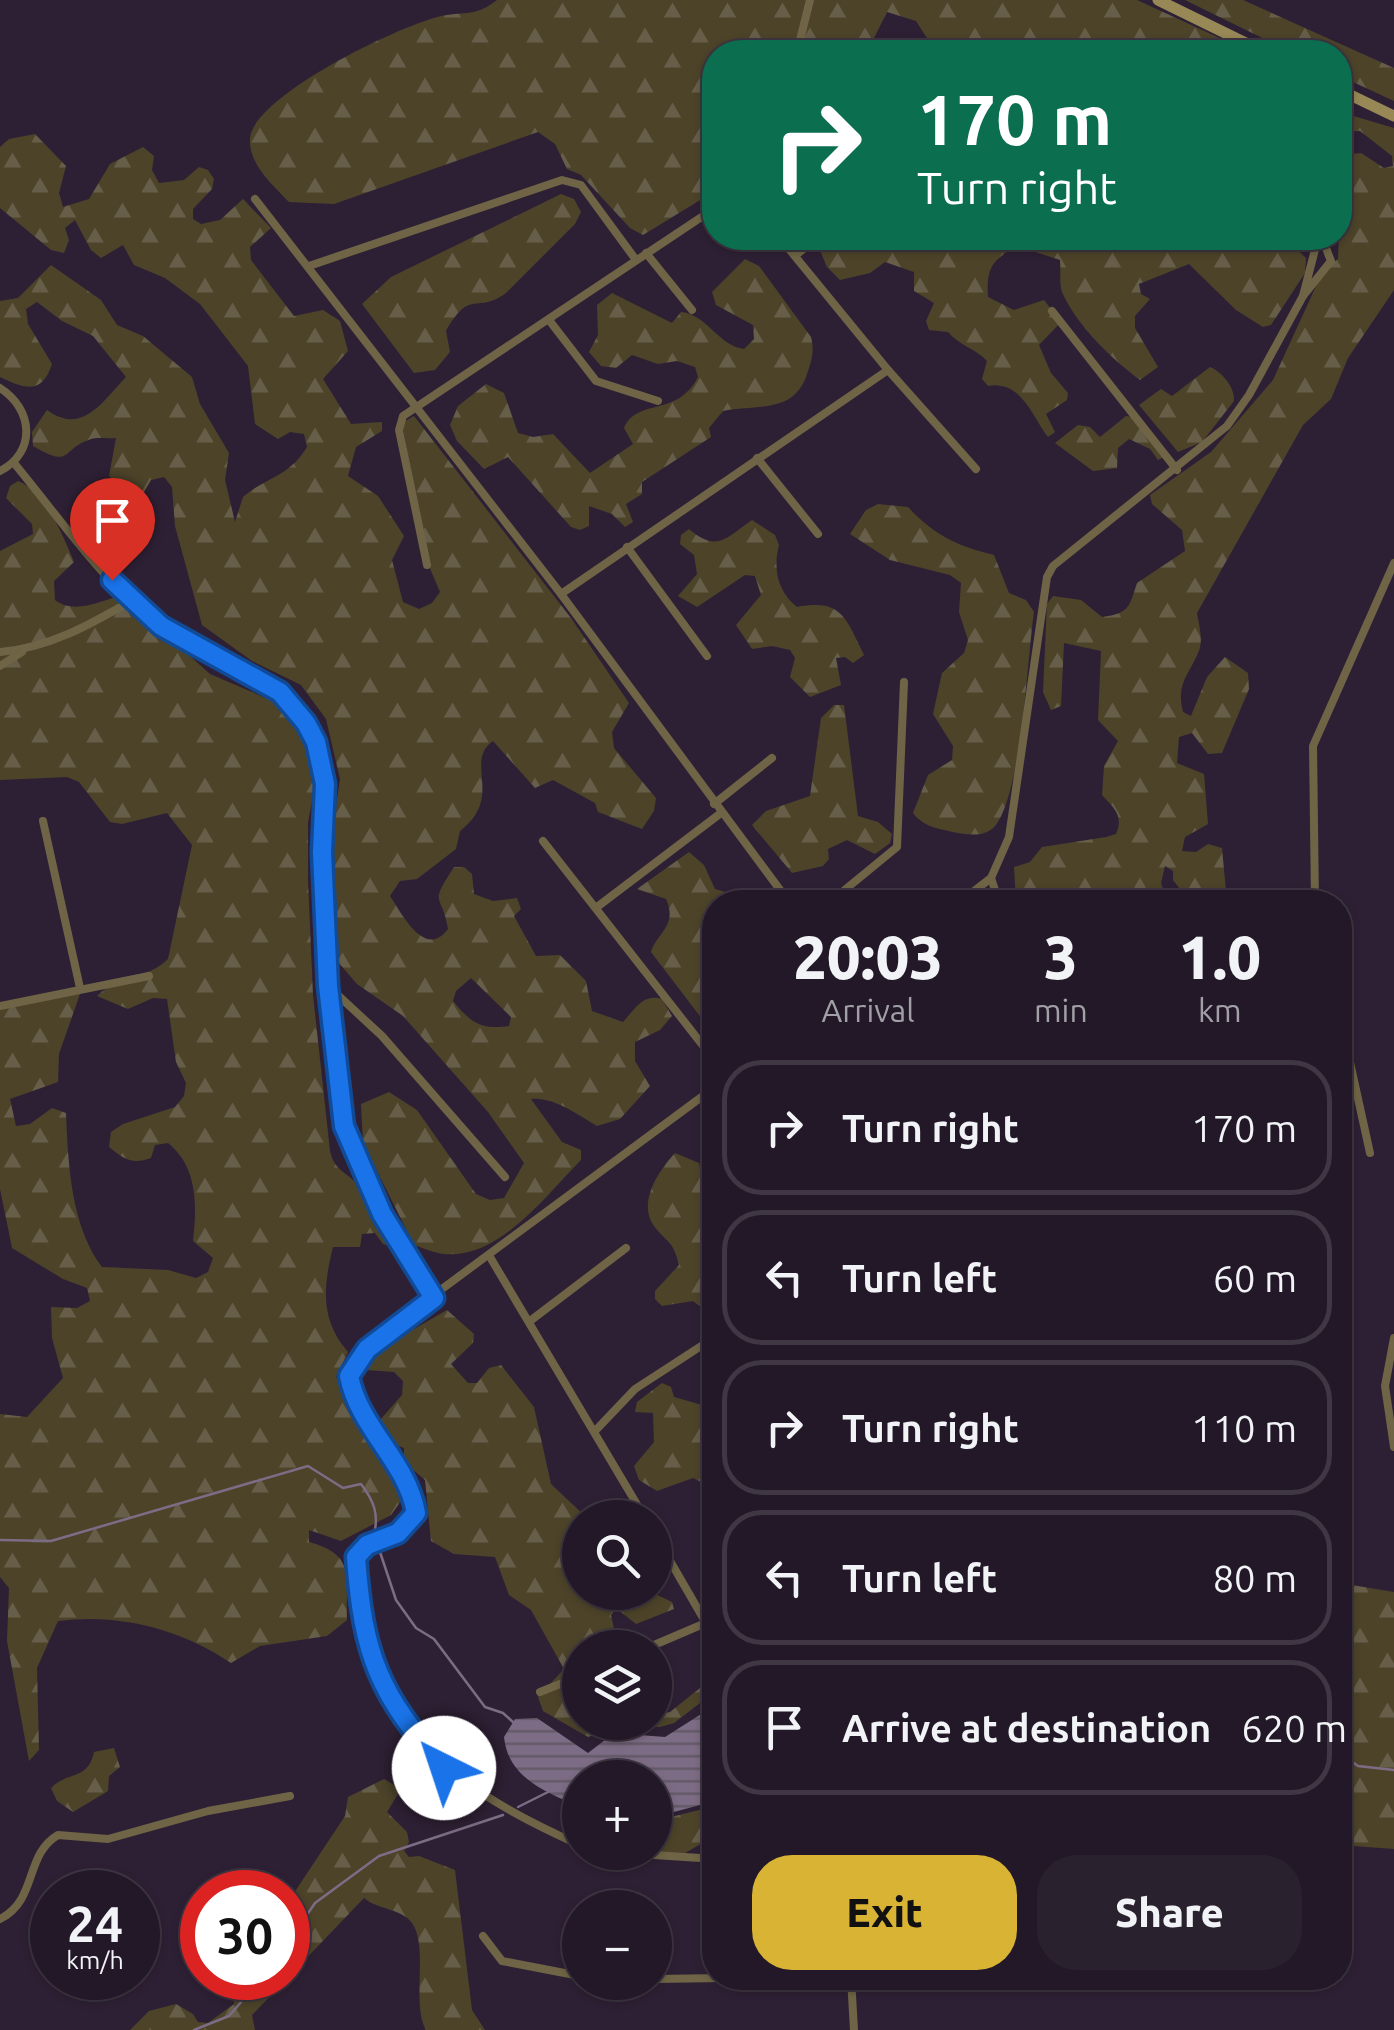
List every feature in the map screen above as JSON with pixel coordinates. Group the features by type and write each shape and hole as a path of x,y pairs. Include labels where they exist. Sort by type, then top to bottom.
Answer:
{"main road":[{"path":"1158,0 1240,40"},
{"path":"1352,96 1394,116"}],"street":[{"path":"800,40 810,0"},
{"path":"309,266 562,180 580,185 636,260"},
{"path":"255,199 562,594 780,890"},
{"path":"427,565 398,430 403,416 702,216"},
{"path":"791,250 888,370 976,469"},
{"path":"796,255 802,250"},
{"path":"1302,296 1316,250"},
{"path":"976,890 991,878 1009,837 1047,577 1063,556 1212,442 1238,410 1302,296 1331,261 1326,250"},
{"path":"646,253 692,310"},
{"path":"1052,311 1177,470"},
{"path":"549,320 596,381 658,401"},
{"path":"562,594 888,370"},
{"path":"0,388 12,396 26,421 24,449 14,463 0,472"},
{"path":"757,458 818,534"},
{"path":"14,463 131,602 161,626 280,692 306,723 325,784 322,852 328,986 337,1082 350,1144 382,1214 434,1298"},
{"path":"627,547 707,656"},
{"path":"1315,890 1313,746 1394,564"},
{"path":"0,666 131,602"},
{"path":"0,652 26,650"},
{"path":"845,890 897,847 904,682"},
{"path":"714,804 772,758"},
{"path":"598,908 722,813"},
{"path":"44,821 80,988"},
{"path":"542,841 702,1045"},
{"path":"991,878 995,890"},
{"path":"0,1006 149,976"},
{"path":"328,986 382,1036 505,1177"},
{"path":"1352,1070 1370,1152"},
{"path":"562,1835 487,1799 444,1768 406,1724 374,1669 361,1624 356,1557 367,1545 398,1533 416,1513 411,1483 354,1400 349,1376 367,1349 702,1098"},
{"path":"530,1321 626,1248"},
{"path":"490,1257 635,1500"},
{"path":"1394,1338 1385,1386 1394,1447"},
{"path":"595,1431 636,1389 702,1346"},
{"path":"672,1561 702,1608"},
{"path":"672,1637 702,1624"},
{"path":"540,1692 562,1683"},
{"path":"0,1920 22,1903 37,1852 58,1835 108,1839 208,1811 290,1796"},
{"path":"672,1856 702,1857"},
{"path":"483,1936 502,1962 562,1973"},
{"path":"672,1979 702,1978"},
{"path":"852,1990 854,2030"}],"green space":[{"path":"497,0 1137,0 1224,40 928,40 916,21 887,12 873,40 702,40 702,199 643,235 630,228 581,175 567,169 555,144 538,132 334,204 289,202 263,173 253,157 250,138 258,121 277,101 336,62 401,30"},
{"path":"1185,0 1243,0 1332,40 1267,40"},
{"path":"1352,49 1394,68 1394,101 1352,82"},
{"path":"1352,116 1394,128 1394,290 1348,358 1331,399 1303,425 1197,613 1201,644 1182,687 1183,712 1191,716 1207,677 1225,657 1248,673 1249,689 1222,753 1208,754 1192,733 1179,737 1177,763 1204,774 1208,824 1185,837 1182,851 1196,852 1208,844 1222,848 1226,890 1181,890 1173,880 1173,871 1165,866 1163,890 1015,890 1014,867 1030,862 1042,847 1116,834 1119,822 1117,813 1102,795 1104,766 1118,741 1098,720 1101,651 1064,643 1061,706 1051,710 1043,692 1047,604 1053,596 1081,600 1102,617 1118,613 1130,603 1137,583 1185,551 1182,530 1152,504 1150,495 1211,452 1273,380 1323,271 1338,259 1338,250 1352,250 1352,154 1361,153 1384,168 1393,166 1392,156 1360,131 1352,131"},
{"path":"35,134 66,166 59,193 63,207 89,199 110,164 143,147 154,156 152,170 159,183 184,180 199,167 208,170 214,179 212,189 193,209 193,219 201,224 220,220 243,199 271,228 250,247 251,260 294,316 323,310 340,321 348,351 323,379 351,424 382,422 382,431 356,447 348,476 378,496 404,536 392,560 403,602 419,609 432,603 440,592 429,566 402,423 414,416 571,618 629,703 612,732 614,748 656,798 654,811 642,829 598,812 595,803 553,780 535,788 493,741 482,759 480,805 460,831 456,849 417,879 400,881 390,896 415,931 431,939 439,937 448,929 439,899 441,888 454,867 464,867 472,874 474,894 493,901 517,898 521,909 514,916 536,956 560,955 586,981 592,1011 623,1022 640,1003 655,998 662,999 672,1016 660,1030 635,1042 635,1061 650,1086 620,1119 597,1126 556,1103 531,1099 562,1142 581,1150 581,1160 520,1222 484,1246 465,1253 444,1254 414,1245 363,1143 361,1104 389,1092 417,1110 476,1194 490,1200 504,1198 524,1163 488,1112 403,1016 357,984 338,962 333,825 340,779 326,719 301,685 252,661 202,625 175,526 172,487 164,477 151,480 144,492 132,498 109,476 116,438 91,439 60,457 33,446 32,432 47,410 59,417 81,418 100,405 126,377 93,336 62,321 37,302 26,309 28,324 52,364 48,374 32,387 0,377 0,301 18,298 51,265 101,300 117,325 143,336 192,377 200,404 229,453 225,480 235,522 243,497 300,457 307,447 304,434 290,432 278,439 255,424 248,366 200,304 165,278 134,265 123,245 101,258 91,250 75,220 65,228 69,240 64,253 51,250 0,208 0,147 9,139","holes":["471,978 511,1017 509,1026 477,1023 453,1001 456,991"]},
{"path":"561,194 574,199 581,212 575,224 506,293 462,310 446,331 450,352 435,370 414,373 362,304 391,277"},
{"path":"820,250 1010,250 990,272 988,297 1014,310 1044,300 1061,322 1039,345 1051,373 1068,393 1067,400 1046,414 1055,432 1048,437 1018,394 1000,386 988,386 982,379 987,361 948,332 929,330 926,321 934,303 914,291 914,272 885,262 870,273 840,280 827,267"},
{"path":"1029,250 1298,250 1306,258 1305,273 1271,325 1263,327 1236,310 1189,264 1139,284 1141,294 1150,299 1135,316 1135,328 1158,367 1140,380 1107,352 1077,317 1062,292 1060,260"},
{"path":"745,259 759,266 811,337 811,362 806,377 800,389 782,402 723,411 709,428 711,437 642,482 642,494 626,504 633,522 625,527 612,514 589,506 589,526 580,530 571,527 508,457 484,469 457,441 450,425 458,406 486,384 504,393 518,433 533,437 553,434 590,473 633,444 624,428 630,419 680,398 698,377 695,367 677,361 658,364 632,355 616,368 601,366 589,352 598,335 597,305 612,293 672,323 681,312 690,314 727,342 744,349 754,339 753,325 716,305 712,292"},
{"path":"1210,367 1227,381 1234,401 1202,442 1178,452 1139,405 1161,389 1172,396"},
{"path":"1126,416 1138,418 1164,457 1158,460 1150,449 1129,439 1118,448 1117,468 1093,471 1055,443 1078,425 1090,427 1100,437"},
{"path":"18,481 45,505 74,562 54,581 55,600 79,607 122,595 210,674 275,702 297,722 318,772 308,822 308,880 313,995 330,1151 338,1168 358,1186 396,1248 383,1244 375,1233 362,1234 360,1247 333,1247 326,1302 332,1328 348,1352 336,1377 383,1459 403,1481 406,1494 391,1515 341,1541 309,1530 309,1542 324,1547 342,1561 347,1580 347,1620 327,1636 260,1646 231,1663 191,1641 149,1626 104,1619 58,1621 37,1668 39,1750 29,1761 7,1641 9,1588 0,1577 0,1414 27,1417 63,1378 52,1338 51,1307 77,1308 90,1301 87,1288 63,1279 12,1248 0,1189 0,1008 81,991 59,1054 58,1082 10,1099 16,1126 30,1124 52,1108 66,1113 70,1173 78,1214 102,1267 168,1270 196,1278 208,1272 213,1258 193,1241 193,1188 178,1153 168,1143 155,1145 151,1158 133,1161 109,1147 111,1132 123,1124 175,1107 184,1096 186,1083 176,1062 167,999 153,998 128,1009 97,996 168,959 192,845 167,813 122,824 110,822 79,782 67,777 0,780 0,551 33,534 32,524 6,498 10,486"},
{"path":"878,504 908,507 947,538 994,555 1009,593 1026,600 1034,612 1012,783 996,825 982,834 941,829 926,824 913,813 928,775 952,760 953,746 933,714 942,673 964,653 968,640 959,612 961,583 950,575 890,560 850,534 866,510"},
{"path":"752,520 775,535 779,545 778,579 790,601 797,607 833,608 852,630 864,655 853,663 845,657 836,658 841,685 810,697 790,677 795,658 790,650 772,646 752,649 736,625 761,595 755,576 745,575 697,607 678,596 697,574 694,555 680,544 681,535 689,529 707,540 721,540"},
{"path":"834,705 844,705 858,816 878,822 892,834 890,843 875,854 847,840 828,849 829,859 823,866 792,873 752,825 766,811 810,796 821,718"},
{"path":"689,852 704,865 718,890 702,890 702,1019 651,952 670,916 666,899 637,889"},
{"path":"675,1153 699,1163 702,1308 693,1301 662,1306 655,1299 655,1291 679,1265 672,1246 649,1217 649,1197"},
{"path":"447,1310 474,1334 473,1343 451,1364 468,1383 477,1383 489,1368 501,1365 534,1407 551,1484 568,1500 562,1500 562,1610 615,1610 611,1615 614,1630 562,1630 562,1665 531,1610 509,1595 495,1557 454,1554 431,1541 425,1480 404,1462 404,1448 380,1439 373,1428 402,1395 403,1381 394,1372 367,1370 383,1347"},
{"path":"662,1383 671,1387 674,1397 702,1405 702,1482 693,1478 657,1491 639,1480 634,1466 654,1442 653,1413 635,1412 637,1402"},
{"path":"1352,1585 1394,1592 1394,1849 1352,1846"},
{"path":"618,1610 671,1610 636,1624"},
{"path":"562,1671 562,1722 543,1711 538,1697"},
{"path":"702,1686 702,1702 674,1723 672,1710"},
{"path":"114,1748 120,1767 109,1776 108,1791 73,1812 57,1801 51,1788 82,1772 94,1752"},
{"path":"384,1779 401,1789 387,1812 407,1832 409,1842 404,1851 409,1857 419,1856 455,1870 472,2010 485,2030 426,2030 420,2006 417,1933 402,1914 364,1898 310,1954 309,1870 345,1816 348,1797"},
{"path":"702,1809 702,1843 685,1853 672,1853 672,1817"},
{"path":"234,2000 266,2000 252,2015 255,2030 130,2030 149,2011 176,2004 193,2014 198,2022 208,2023 234,2004"}],"shaded area":[{"path":"702,1714 702,1804 672,1812 672,1760 562,1760 562,1798 521,1773 507,1751 504,1737 515,1719 537,1718 562,1735 562,1740 569,1740 588,1753 605,1740 672,1740 672,1733"}],"waterway":[{"path":"0,1540 51,1541 308,1466 343,1488 361,1484 374,1508 374,1535"},
{"path":"379,1549 396,1600 416,1628 434,1639 485,1707 503,1713 514,1723"},
{"path":"1352,1762 1358,1766 1394,1770"},
{"path":"518,1807 548,1792"},
{"path":"310,1910 379,1856 503,1815"},
{"path":"194,2030 229,2016 243,2000"}],"route":[{"path":"112,580 131,602 161,626 280,692 306,723 322,762 328,986 344,1126 382,1214 434,1298 400,1320 367,1349 349,1376 354,1400 388,1456 411,1483 416,1513 398,1533 367,1545 356,1557 361,1624 374,1669 390,1697 406,1724 444,1768"}]}
